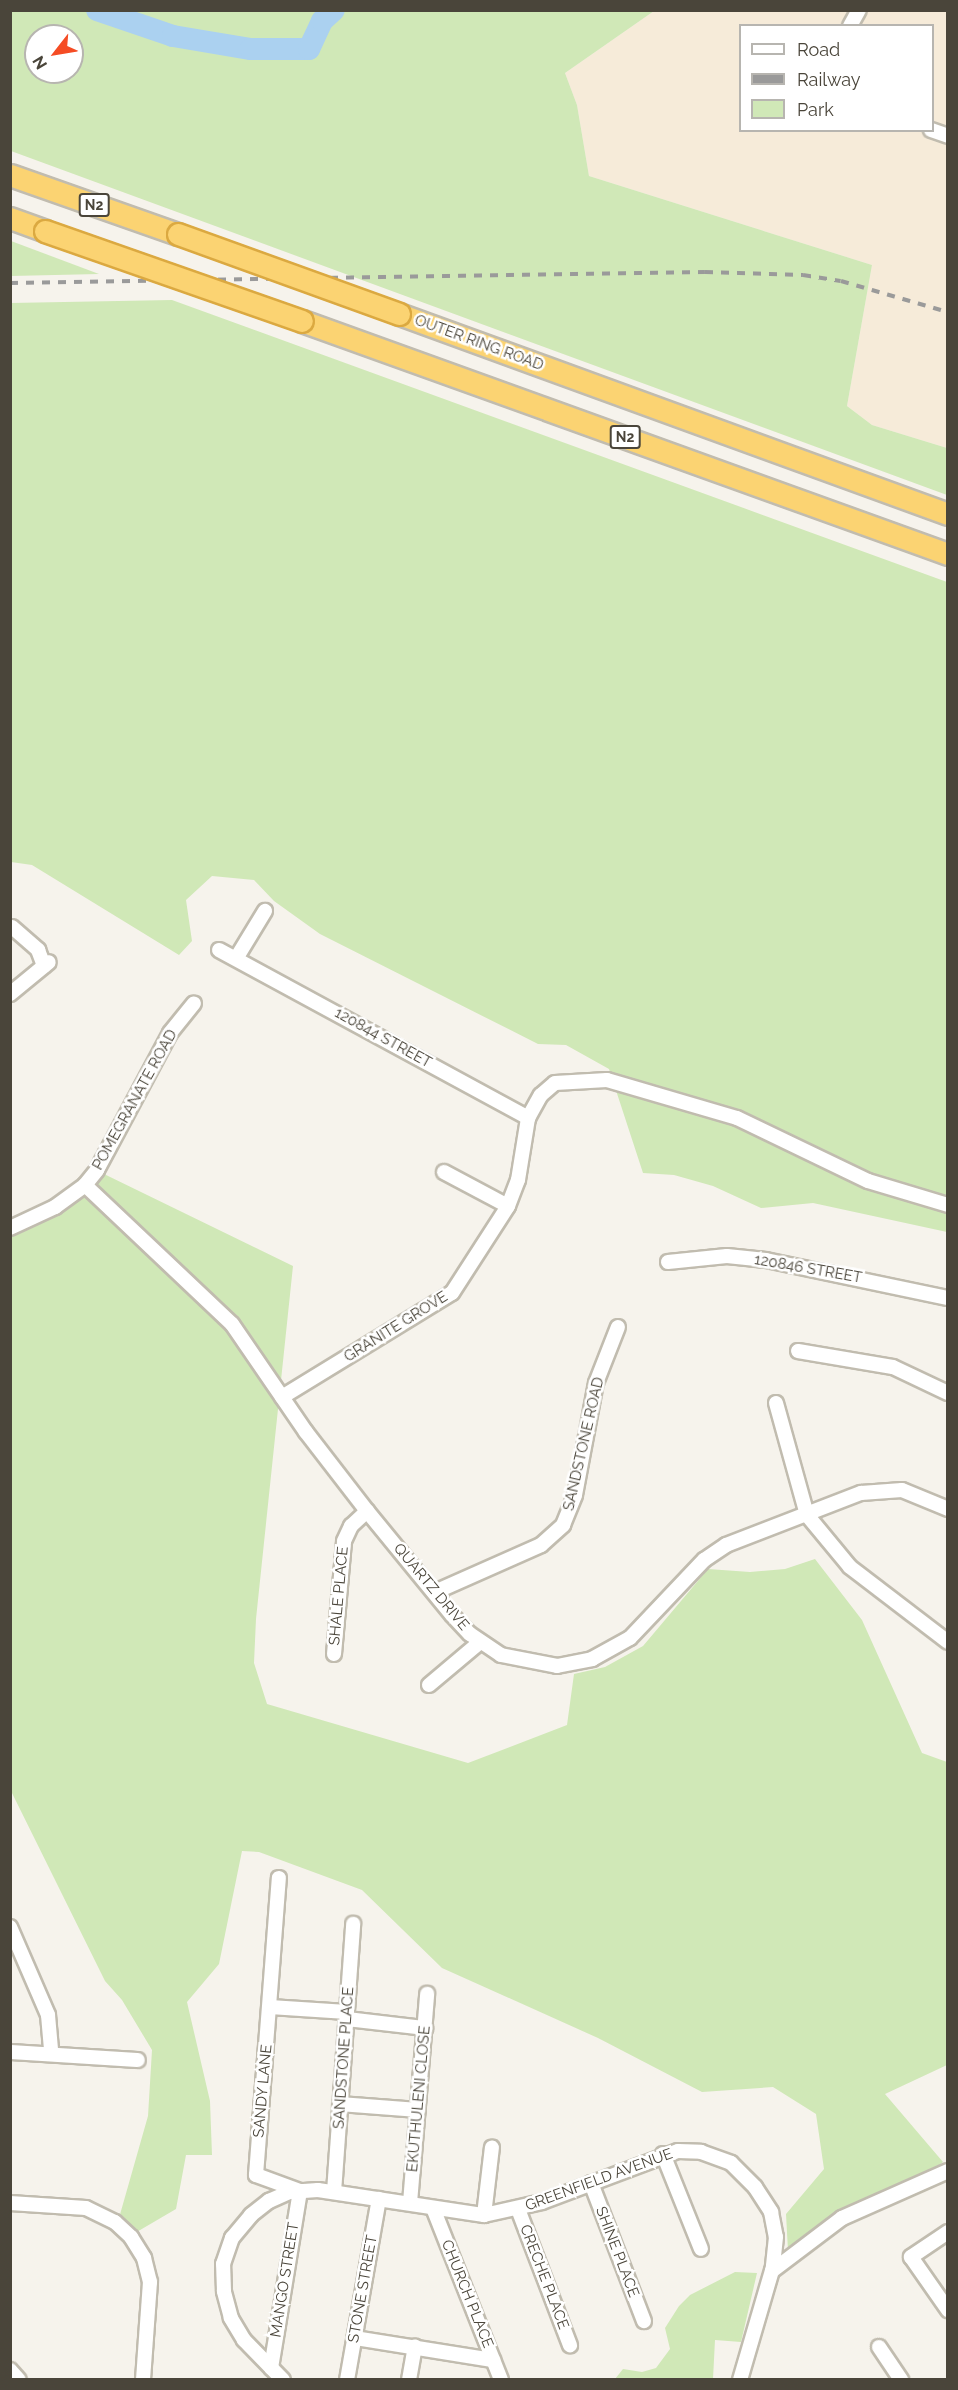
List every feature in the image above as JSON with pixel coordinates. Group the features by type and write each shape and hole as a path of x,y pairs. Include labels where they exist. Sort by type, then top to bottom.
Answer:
{"highway":[{"name":"OUTER RING ROAD","path":"10,175 948,513"},
{"name":"N2","path":"10,218 948,554"}],"street":[{"path":"851,24 860,10"},
{"path":"237,957 265,911"},
{"path":"12,927 38,950 47,964 12,990"},
{"name":"120844 STREET","path":"219,950 237,957 528,1118"},
{"name":"POMEGRANATE ROAD","path":"10,1228 55,1207 85,1185 97,1170 170,1033 194,1003"},
{"name":"GRANITE GROVE","path":"282,1397 446,1298 458,1286 508,1206 518,1180 528,1118 541,1095 564,1080 607,1080 737,1118 868,1181 948,1205"},
{"path":"444,1172 508,1206"},
{"name":"QUARTZ DRIVE","path":"85,1185 232,1324 282,1397 368,1511 480,1642 501,1655 539,1665 557,1666 592,1659 630,1638 690,1574 720,1550 861,1493 891,1488 916,1493 948,1509"},
{"name":"120846 STREET","path":"668,1262 727,1256 766,1260 948,1298"},
{"name":"SANDSTONE ROAD","path":"435,1592 541,1545 563,1525 575,1495 596,1383 618,1327"},
{"path":"798,1351 892,1367 948,1392"},
{"path":"776,1403 807,1515 850,1566 948,1642"},
{"name":"SHALE PLACE","path":"334,1654 344,1541 351,1526 368,1511"},
{"path":"429,1685 480,1642"},
{"name":"SANDY LANE","path":"279,1878 256,2175 300,2191"},
{"name":"SANDSTONE PLACE","path":"334,2192 353,1924"},
{"path":"10,1927 48,2015 51,2053"},
{"name":"EKUTHULENI CLOSE","path":"410,2203 427,1994"},
{"path":"270,2007 425,2028"},
{"path":"10,2052 138,2060"},
{"path":"340,2104 418,2110"},
{"path":"484,2215 492,2147"},
{"name":"GREENFIELD AVENUE","path":"283,2379 244,2340 231,2318 224,2291 223,2264 232,2238 251,2215 269,2201 300,2191 334,2192 484,2215 518,2209 663,2154 701,2152 731,2163 744,2174 771,2212 776,2238 772,2271 741,2379"},
{"path":"663,2154 701,2249"},
{"path":"772,2271 842,2218 948,2170"},
{"name":"SHINE PLACE","path":"591,2183 644,2320"},
{"name":"MANGO STREET","path":"271,2368 300,2191"},
{"name":"STONE STREET","path":"347,2379 379,2199"},
{"path":"10,2203 86,2208 116,2222 131,2237 144,2258 150,2282 143,2379"},
{"name":"CHURCH PLACE","path":"433,2208 501,2379"},
{"name":"CRECHE PLACE","path":"518,2209 570,2345"},
{"path":"948,2232 911,2257 948,2310"},
{"path":"355,2338 493,2360"},
{"path":"409,2379 415,2347"},
{"path":"879,2347 901,2379"},
{"path":"10,2370 19,2379"}],"shaded area":[{"path":"654,11 947,11 947,448 872,425 847,406 872,265 589,176 577,105 565,73"}],"green space":[{"path":"10,11 654,11 565,73 577,105 589,176 872,265 847,406 872,425 947,448 947,495 11,151"},
{"path":"11,241 99,274 11,276"},
{"path":"172,300 947,582 947,1232 813,1203 761,1208 713,1186 674,1175 643,1173 609,1069 566,1045 538,1044 320,934 274,901 254,880 212,876 186,900 192,941 179,955 32,865 11,862 10,303"},
{"path":"104,1174 293,1266 256,1619 254,1663 267,1704 468,1763 567,1725 574,1674 605,1667 643,1646 708,1569 750,1572 785,1569 815,1559 862,1620 922,1753 947,1762 947,2065 885,2094 943,2162 915,2184 788,2251 786,2214 824,2169 816,2114 773,2087 702,2092 598,2038 442,1968 362,1890 259,1852 242,1851 219,1964 187,2002 210,2101 212,2155 186,2155 176,2209 135,2233 119,2218 148,2116 152,2050 122,2000 105,1981 11,1791 11,1235 68,1207"},
{"path":"735,2272 757,2273 741,2342 715,2340 713,2379 615,2379 623,2369 642,2372 656,2368 670,2349 665,2328 679,2306 690,2295"}],"waterway":[{"path":"97,10 173,36 251,49 309,49 322,21 334,10"}],"railway":[{"path":"10,283 705,272 803,275 841,281 948,312"}]}
